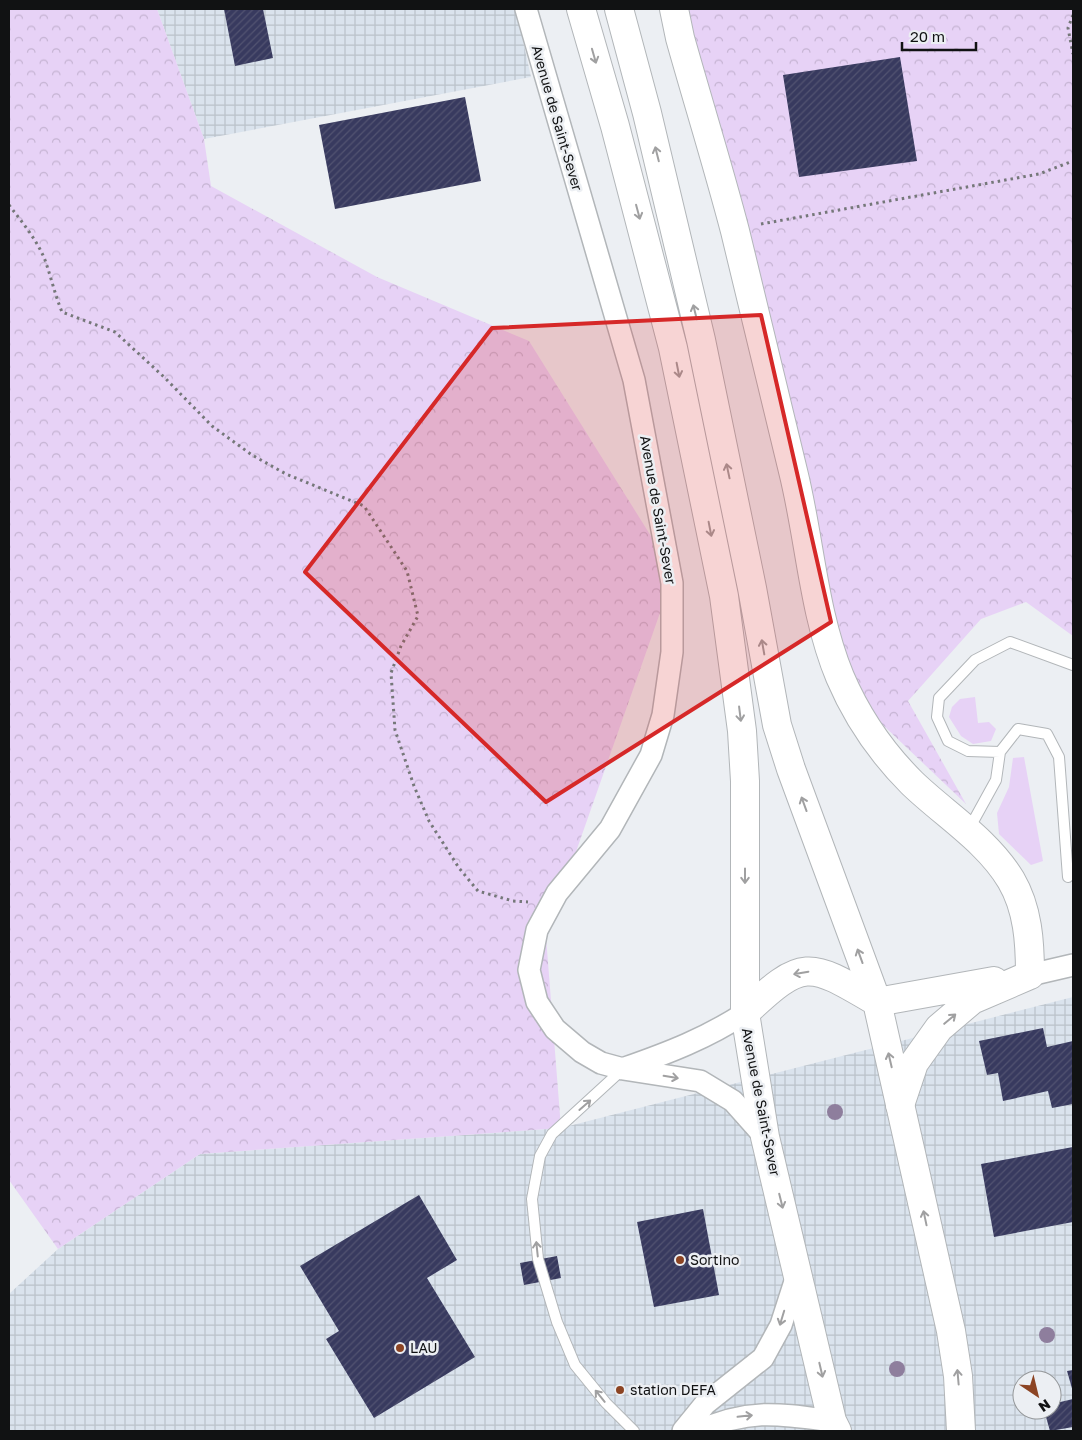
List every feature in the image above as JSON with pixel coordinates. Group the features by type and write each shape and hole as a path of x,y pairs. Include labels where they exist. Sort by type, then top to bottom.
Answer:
{"main road":[{"path":"581,9 615,126 673,348 724,596 742,731 746,781 744,1013"},
{"path":"619,9 647,113 701,340 750,578 777,725 791,769 877,1002 950,1331 958,1376 958,1430"},
{"path":"674,9 680,38 734,229 794,476 825,633 840,677 862,721 888,757 913,783 992,854 1011,880 1024,910 1030,942 1030,975"},
{"path":"744,1013 774,984 798,972 824,973 877,1002 1030,975"},
{"path":"900,1105 914,1063 939,1028 972,1000 1030,975"},
{"name":"Avenue de Saint-Sever","path":"744,1013 765,1136 839,1428"}],"street":[{"name":"Avenue de Saint-Sever","path":"526,9 634,380 666,547 672,592 672,652 663,715 651,755 610,829 558,892 537,930 529,970 537,1002 555,1029 582,1052 601,1063 623,1069 691,1044 720,1030 744,1013"},
{"path":"1030,975 1073,965"},
{"path":"623,1069 700,1082 733,1101 765,1136"},
{"path":"683,1431 705,1404 763,1358 781,1325 798,1272"},
{"path":"699,1431 735,1417 760,1414 780,1414 839,1428"}],"lane":[{"path":"1000,752 968,751 948,741 937,717 939,698 975,660 1010,642 1073,665"},
{"path":"967,832 996,780 1000,752 1018,728 1047,734 1059,756 1068,877"},
{"path":"623,1069 552,1134 540,1156 532,1199 538,1259 557,1322 575,1365 606,1403 634,1431"}],"path":[{"path":"1073,15 1068,28 1073,54"},
{"path":"734,229 1039,174 1073,161"},
{"path":"9,205 28,229 44,260 62,312 115,332 164,377 212,426 252,455 286,474 364,506 407,571 418,616 401,646 391,673 395,730 414,786 429,821 459,868 478,891 513,901 535,902 537,930"}],"highlighted area":[{"path":"761,315 831,622 546,802 305,572 492,328"}],"shaded area":[{"path":"157,9 516,9 531,77 204,139"},
{"path":"1073,997 1073,1431 9,1431 9,1294 58,1249 200,1154 561,1128"}],"green space":[{"path":"9,9 157,9 204,139 211,186 377,277 529,341 674,573 546,937 561,1128 200,1154 58,1249 9,1180"},
{"path":"684,9 1073,9 1073,636 1026,602 981,619 908,701 966,804 843,687"},
{"path":"975,697 978,723 989,722 996,729 991,741 973,744 961,736 949,717 952,707 960,699"},
{"path":"1024,757 1043,861 1031,865 999,834 997,813 1009,787 1013,758"}],"building":[{"path":"224,9 263,9 273,58 235,66"},
{"path":"900,57 917,161 799,177 783,75"},
{"path":"465,97 481,181 335,209 319,125"},
{"path":"1043,1028 1047,1047 1073,1041 1073,1104 1052,1108 1048,1091 1003,1101 998,1073 987,1075 979,1041"},
{"path":"1073,1147 1073,1222 994,1237 981,1164"},
{"path":"419,1195 457,1260 427,1278 475,1357 374,1418 326,1339 339,1331 300,1266"},
{"path":"703,1209 719,1295 654,1307 637,1222"},
{"path":"557,1256 561,1278 524,1285 520,1263"},
{"path":"1073,1370 1073,1392 1067,1371"},
{"path":"1073,1399 1073,1427 1050,1431 1047,1420 1062,1420 1062,1402"}],"place":[{"name":"Sortino","path":"680,1260"},
{"name":"LAU","path":"400,1348"},
{"name":"station DEFA","path":"620,1390"}]}
